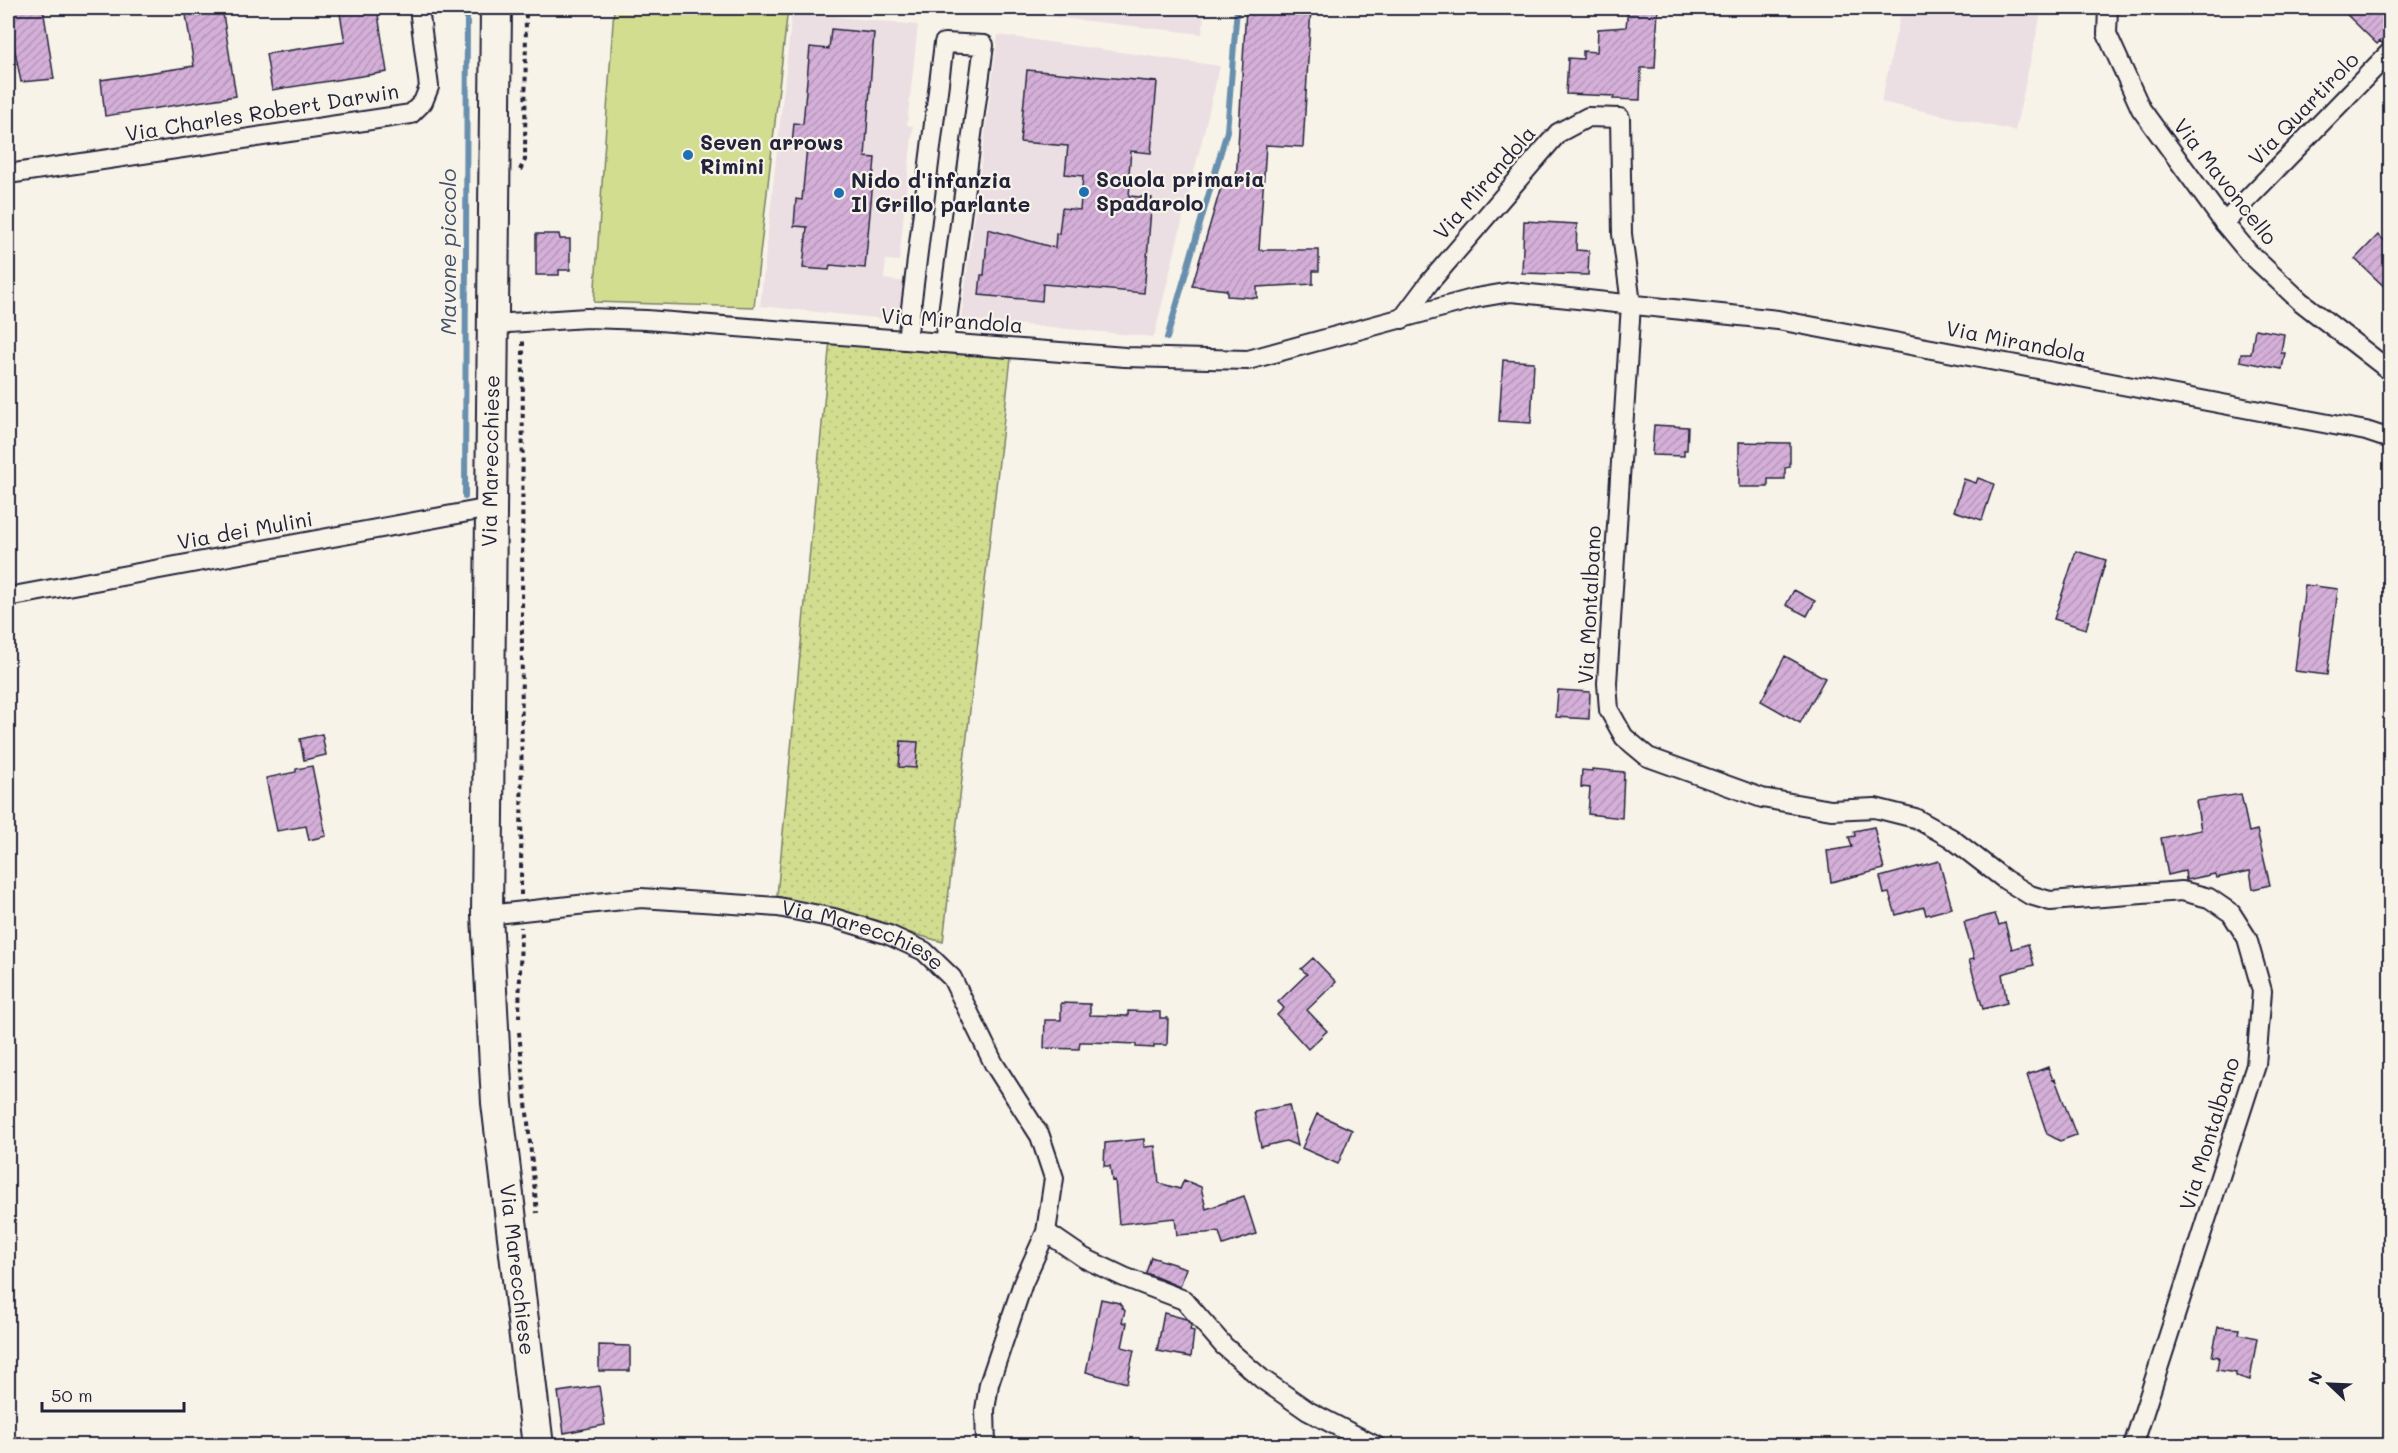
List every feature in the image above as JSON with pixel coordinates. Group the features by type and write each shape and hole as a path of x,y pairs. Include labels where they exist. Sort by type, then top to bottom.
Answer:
{"main road":[{"name":"Via Marecchiese","path":"496,8 488,915 497,1103 538,1446"}],"street":[{"name":"Via Charles Robert Darwin","path":"8,174 411,114 423,102 429,87 419,8"},
{"name":"Via Mavoncello","path":"2108,8 2107,34 2142,109 2224,223 2248,252 2300,301 2391,371"},
{"path":"906,340 944,43 984,45 944,343"},
{"name":"Via Quartirolo","path":"2224,223 2391,52"},
{"name":"Via Mirandola","path":"1402,319 1429,283 1558,133 1588,117 1620,118 1622,234 1630,304"},
{"name":"Via Mirandola","path":"494,324 587,318 628,319 1125,357 1248,360 1476,298 1511,292 1778,320 2366,431 2391,439"},
{"name":"Via Montalbano","path":"1630,304 1607,683 1609,710 1624,737 1648,757 1762,798 1831,810 1875,808 1915,818 1951,838 2004,879 2030,895 2050,901 2182,891 2209,898 2231,913 2247,938 2262,991 2256,1065 2133,1446"},
{"name":"Via dei Mulini","path":"8,597 490,508"},
{"name":"Via Marecchiese","path":"488,915 641,898 778,907 834,918 889,935 924,951 952,978 994,1064 1040,1136 1054,1178 1046,1232 1023,1283 989,1384 985,1410 986,1446"},
{"path":"1046,1232 1084,1258 1124,1277 1184,1300 1224,1346 1262,1379 1308,1411 1376,1446"}],"path":[{"path":"521,905 523,336"},
{"path":"521,917 519,1022 537,1221"}],"shaded area":[{"path":"973,8 1205,8 1202,34"},
{"path":"1902,8 2042,9 2015,131 1881,102"},
{"name":"Nido d'infanzia Il Grillo parlante","path":"792,12 918,25 907,125 913,126 899,261 886,260 884,279 906,282 903,308 897,317 884,319 760,306"},
{"name":"Scuola primaria Spadarolo","path":"998,35 1220,66 1154,337 961,319"}],"green space":[{"name":"Seven arrows Rimini","path":"614,8 788,8 754,307 594,302"},
{"path":"830,340 1011,358 943,942 777,896"}],"building":[{"path":"10,8 43,8 54,79 21,82 8,16"},
{"path":"185,8 222,8 236,96 105,116 101,80 194,66"},
{"path":"339,8 377,8 387,72 272,90 266,54 345,42"},
{"path":"1246,8 1311,8 1303,147 1266,145 1259,250 1319,250 1319,271 1313,271 1313,284 1257,287 1257,298 1227,296 1227,290 1192,286 1223,180 1236,182"},
{"path":"1628,8 1658,8 1655,68 1641,68 1640,100 1613,99 1614,96 1566,94 1568,58 1583,59 1583,51 1597,52 1598,29 1626,27"},
{"path":"2340,8 2391,8 2391,41 2383,44 2380,41 2377,44"},
{"path":"831,29 874,33 865,157 875,158 865,268 830,265 829,270 803,268 807,227 794,226 796,199 802,200 807,146 792,145 794,123 803,124 810,47 829,49"},
{"path":"1027,70 1157,82 1151,153 1131,151 1128,184 1130,184 1129,196 1152,198 1144,293 1043,284 1042,301 979,295 981,275 984,275 988,229 1055,248 1062,208 1080,210 1083,176 1065,174 1068,146 1020,142"},
{"path":"1524,221 1577,224 1576,250 1589,251 1588,275 1522,273"},
{"path":"536,234 559,234 560,239 570,239 570,270 559,270 559,275 536,275"},
{"path":"2378,235 2391,246 2391,293 2355,259"},
{"path":"2255,329 2284,334 2281,353 2285,353 2282,369 2240,361 2241,354 2251,354"},
{"path":"1503,360 1534,362 1531,423 1499,421"},
{"path":"1654,425 1688,427 1687,450 1684,450 1684,456 1652,455"},
{"path":"1739,442 1790,443 1790,467 1785,468 1785,479 1768,479 1768,487 1739,487"},
{"path":"1978,478 1994,484 1982,520 1954,511 1964,479 1976,483"},
{"path":"2076,551 2106,560 2086,629 2054,619"},
{"path":"2305,585 2338,589 2327,675 2295,671"},
{"path":"1794,590 1815,601 1807,616 1786,605"},
{"path":"1785,656 1825,678 1800,723 1761,701"},
{"path":"1558,690 1590,692 1589,719 1556,717"},
{"path":"322,734 326,755 304,760 300,739"},
{"path":"901,741 918,742 916,768 899,767"},
{"path":"312,766 326,836 309,840 306,826 277,831 266,778"},
{"path":"1592,769 1624,772 1622,818 1588,814 1590,788 1581,787 1582,770 1592,771"},
{"path":"2241,794 2249,832 2257,830 2270,885 2253,889 2250,871 2216,878 2215,874 2186,880 2185,871 2168,875 2161,838 2201,830 2196,801"},
{"path":"1874,827 1884,869 1831,882 1827,851 1852,847 1849,837 1855,836 1854,831"},
{"path":"1939,861 1952,908 1926,915 1924,907 1896,915 1889,893 1884,894 1880,877"},
{"path":"1995,914 1999,925 2005,923 2012,949 2028,944 2034,965 2002,974 2007,1003 1983,1009 1969,960 1974,959 1964,922"},
{"path":"1313,958 1336,982 1307,1010 1327,1031 1308,1049 1277,1015 1284,1008 1278,1002 1307,974 1301,969"},
{"path":"1061,1003 1090,1004 1090,1015 1128,1016 1128,1011 1160,1012 1160,1018 1168,1018 1167,1045 1154,1045 1154,1048 1136,1047 1136,1044 1080,1042 1079,1049 1044,1048 1045,1020 1061,1020"},
{"path":"2048,1067 2053,1080 2055,1079 2076,1135 2060,1141 2047,1134 2027,1075"},
{"path":"1289,1105 1298,1146 1286,1141 1261,1147 1254,1112"},
{"path":"1317,1114 1352,1130 1338,1164 1302,1148"},
{"path":"1144,1139 1144,1147 1155,1146 1159,1183 1180,1189 1184,1180 1201,1187 1206,1209 1244,1196 1256,1234 1223,1245 1219,1232 1177,1235 1175,1218 1119,1224 1115,1180 1112,1181 1110,1166 1104,1166 1105,1143"},
{"path":"1151,1257 1186,1268 1180,1287 1146,1273"},
{"path":"1101,1299 1119,1303 1125,1311 1122,1322 1127,1323 1122,1347 1134,1350 1127,1383 1086,1372"},
{"path":"1164,1313 1186,1319 1191,1325 1190,1330 1194,1331 1191,1357 1157,1351"},
{"path":"2218,1327 2240,1329 2239,1334 2257,1338 2250,1380 2236,1376 2236,1373 2217,1370 2219,1357 2212,1356"},
{"path":"599,1345 630,1346 630,1371 599,1371"},
{"path":"599,1386 605,1425 564,1433 558,1392"}],"waterway":[{"name":"Mavone piccolo","path":"465,497 467,8"},
{"name":"Mavone piccolo","path":"1167,338 1227,131 1237,8"}],"place":[{"name":"Seven arrows Rimini","path":"688,155"},
{"name":"Scuola primaria Spadarolo","path":"1084,192"},
{"name":"Nido d'infanzia Il Grillo parlante","path":"839,193"}]}
